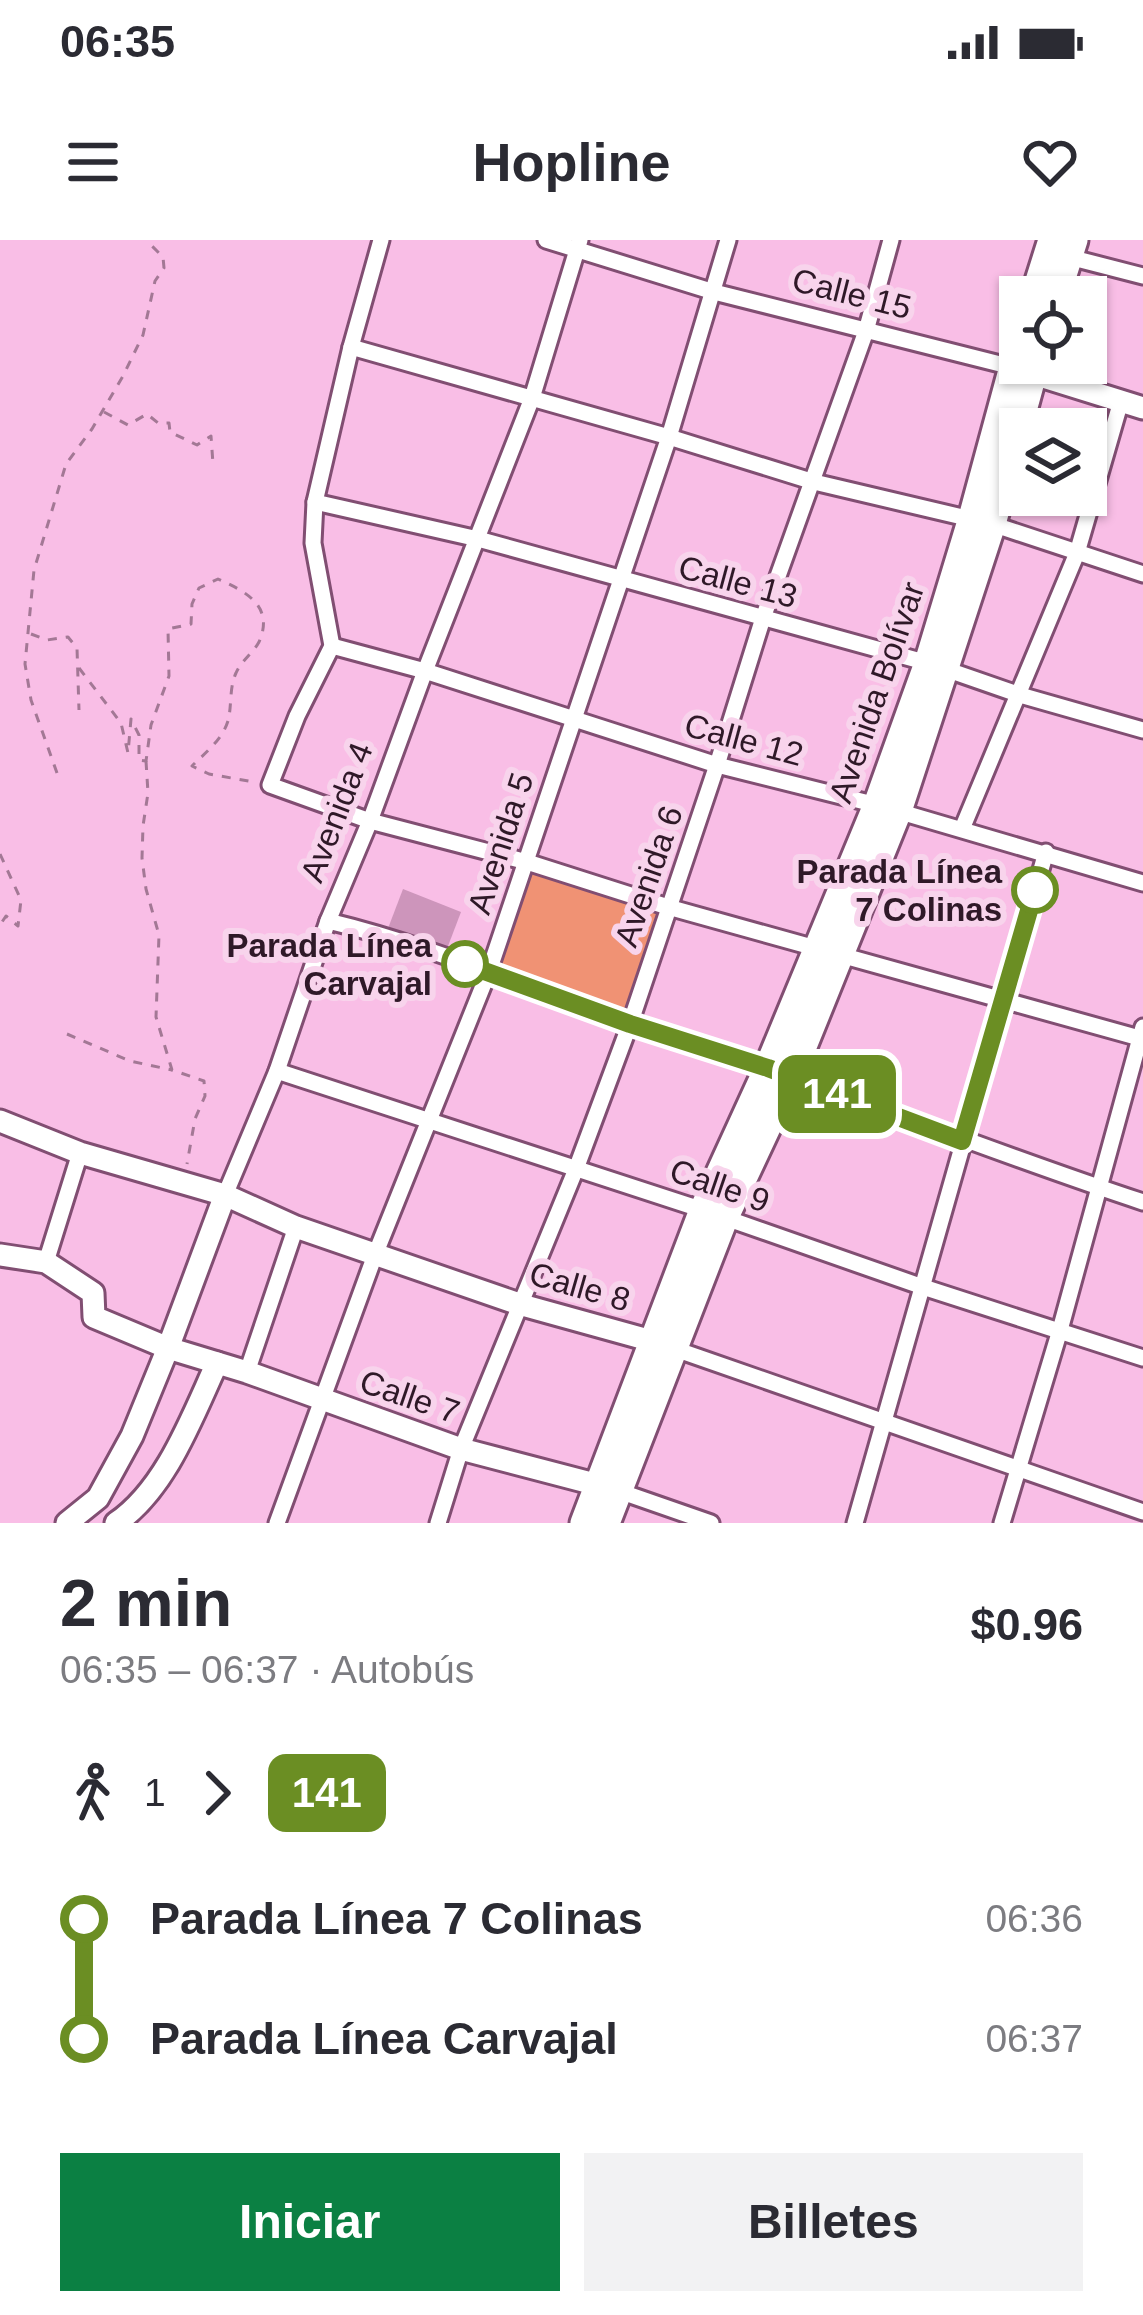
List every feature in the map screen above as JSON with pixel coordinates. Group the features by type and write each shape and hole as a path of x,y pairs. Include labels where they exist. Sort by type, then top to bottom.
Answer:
{"highway":[{"path":"1047,276 1065,246"},
{"path":"1060,276 1065,246"},
{"name":"Avenida Bolívar","path":"584,1523 609,1487 714,1214 780,1072 888,808 982,521 1019,384"},
{"name":"Avenida Bolívar","path":"606,1523 609,1487"}],"main road":[{"name":"Calle 15","path":"1081,384 1132,405"},
{"name":"Calle 8","path":"0,1121 80,1153 225,1195 296,1227 522,1305 664,1344"},
{"name":"Avenida 4","path":"67,1523 98,1498 132,1436 225,1195"},
{"path":"0,1255 46,1262"},
{"name":"Calle 7","path":"46,1262 93,1293 94,1318 168,1348 461,1449 609,1487"},
{"path":"116,1523 169,1464 217,1363"}],"street":[{"path":"381,240 315,502 313,543 332,646 270,785 370,821 527,862 668,907 1002,1001 1142,1034 1002,1523"},
{"name":"Calle 15","path":"546,240 579,244 714,292 866,331 999,356"},
{"name":"Avenida 5","path":"277,1523 527,862 669,437 728,240"},
{"name":"Avenida 6","path":"438,1523 461,1449 630,1024 763,618 866,331 891,240"},
{"name":"Avenida 4","path":"225,1195 277,1071 328,921 532,398 579,244"},
{"path":"1065,246 1143,276"},
{"path":"351,347 814,482 982,521 1143,574"},
{"path":"962,829 1077,553 1132,405"},
{"name":"Calle 13","path":"315,502 478,539 1143,730"},
{"name":"Calle 12","path":"332,646 717,765 888,808 1143,883"},
{"path":"855,1523 1046,852"},
{"path":"328,921 387,935 489,970 630,1024 780,1072 1143,1202"},
{"name":"Calle 9","path":"277,1071 1143,1358"},
{"path":"46,1262 80,1153"},
{"path":"247,1372 296,1227"},
{"name":"Calle 8","path":"664,1344 1143,1512"},
{"name":"Calle 7","path":"609,1487 711,1523"}],"path":[{"path":"57,773 31,700 25,664 34,570 66,464 103,411 143,335 155,281 164,268 163,257 146,240"},
{"path":"103,411 128,425 147,414 158,423 169,423 170,433 197,446 211,436 213,464"},
{"path":"172,1070 156,1017 159,935 142,859 146,760 151,725 169,676 168,628 191,624 199,588 218,579 257,602 263,617 260,640 235,674 219,739 192,766 209,774 270,785"},
{"path":"29,634 47,640 68,637 77,648 79,710"},
{"path":"79,668 121,723 128,753 131,719 139,735 139,760 146,760"},
{"path":"0,854 21,899 17,926 6,916 0,926"},
{"path":"67,1034 130,1061 204,1081 205,1096 195,1119 184,1183"}],"shaded area":[{"path":"527,862 668,907 630,1024 489,971"}],"building":[{"path":"403,889 461,912 445,954 387,931"}],"bus line":[{"name":"141","path":"465,964 768,1068 962,1141 1035,890"}],"place":[{"name":"Parada Línea 7 Colinas","path":"1035,890"},
{"name":"Parada Línea Carvajal","path":"465,964"}]}
